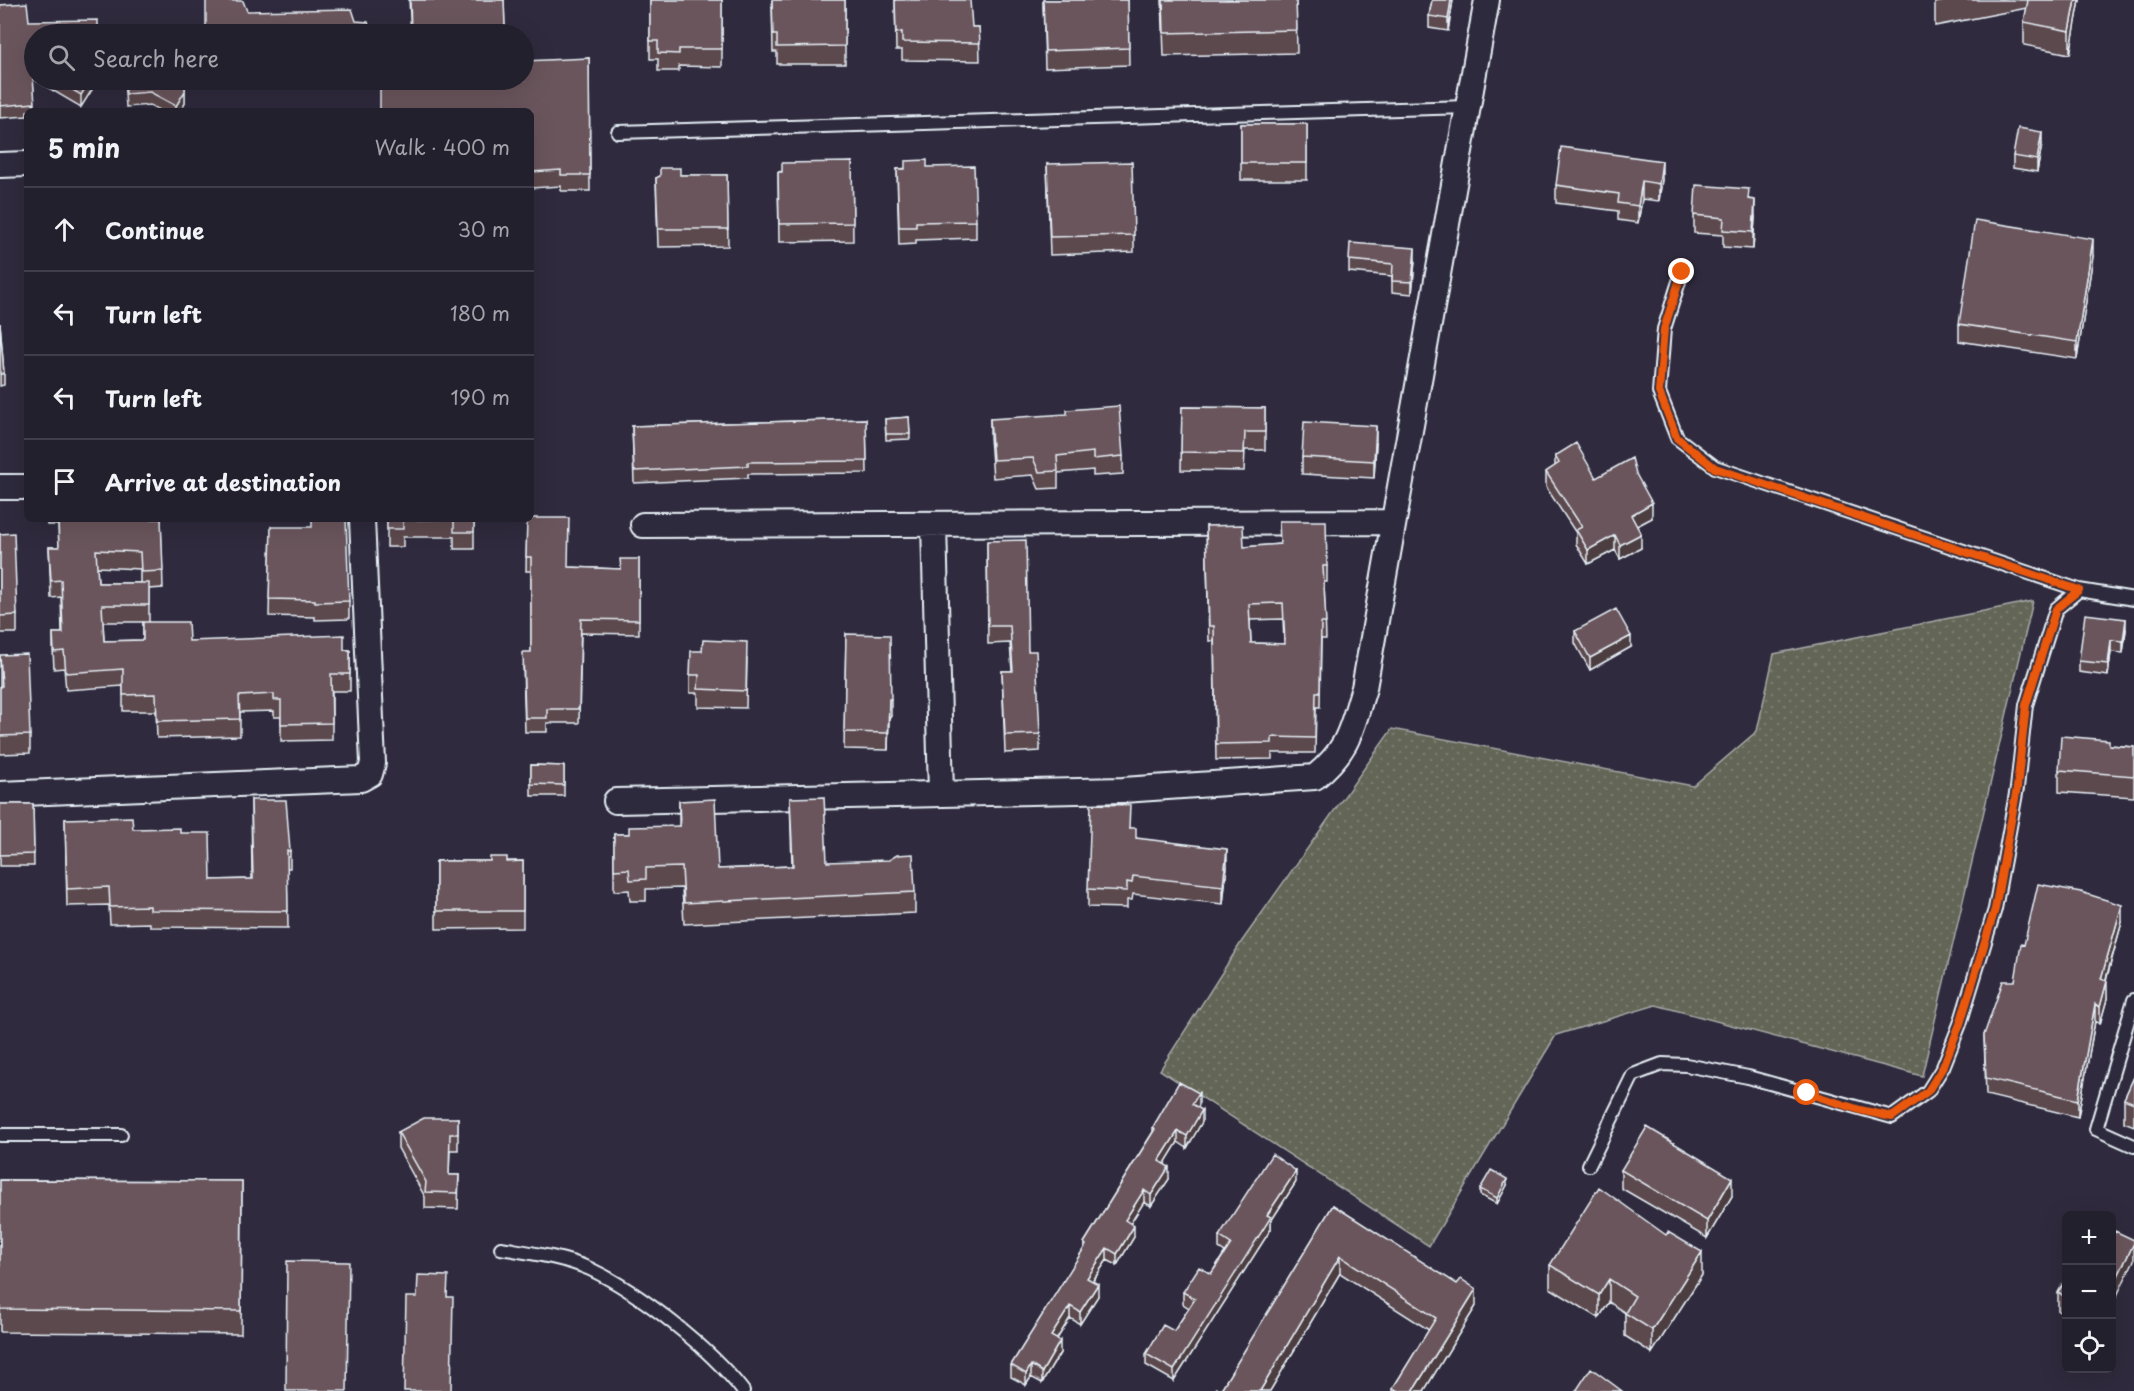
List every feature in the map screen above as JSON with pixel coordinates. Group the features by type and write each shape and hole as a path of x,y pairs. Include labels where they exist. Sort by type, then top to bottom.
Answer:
{"street":[{"path":"616,801 1123,790 1315,777 1345,748 1364,688 1487,0"},
{"path":"0,165 24,164"},
{"path":"0,487 24,487"},
{"path":"0,794 361,779 370,774 373,763 362,522"},
{"path":"643,525 1392,522"},
{"path":"934,524 941,794"}],"lane":[{"path":"618,132 1468,107"},
{"path":"1682,272 1664,329 1659,392 1677,438 1715,468 2079,590 2134,599"},
{"path":"1589,1165 1633,1076 1662,1064 1686,1065 1748,1077 1892,1117 1928,1091 1943,1067 1960,1024 1995,909 2017,788 2026,705 2056,609 2079,590"},
{"path":"2134,1000 2096,1129 2134,1146"},
{"path":"0,1135 121,1135"},
{"path":"501,1248 543,1256 589,1269 649,1305 706,1353 743,1391"}],"green space":[{"path":"2033,601 1922,1076 1656,1005 1556,1035 1429,1246 1160,1070 1242,941 1392,729 1693,786 1757,731 1774,654"}],"building":[{"path":"206,0 243,1 247,11 352,9 356,21 368,22 368,24 206,24"},
{"path":"410,0 504,0 505,24 411,24"},
{"path":"650,0 722,0 722,49 679,49 679,54 658,53 658,41 650,41"},
{"path":"772,0 845,0 845,46 777,47 777,35 773,35"},
{"path":"895,0 970,0 972,27 979,27 980,43 902,42 902,32 896,33"},
{"path":"1043,0 1128,0 1129,48 1045,51"},
{"path":"1163,0 1296,0 1297,30 1164,33"},
{"path":"1432,0 1451,0 1448,19 1429,16"},
{"path":"2028,0 2076,0 2070,31 2024,22"},
{"path":"27,3 29,21 98,20 98,24 24,24 24,90 34,90 35,103 0,106 0,5"},
{"path":"589,58 590,175 561,175 561,170 534,172 534,108 380,108 380,90 534,90 534,61"},
{"path":"73,90 84,90 81,95"},
{"path":"126,90 185,90 176,106 150,92 126,94"},
{"path":"1241,124 1307,124 1307,163 1241,163"},
{"path":"2018,128 2042,132 2037,160 2013,156"},
{"path":"1561,147 1662,161 1659,184 1642,181 1638,206 1618,203 1619,194 1556,185"},
{"path":"927,160 927,167 974,166 976,221 916,222 916,227 899,227 897,169 905,169 905,161"},
{"path":"852,162 853,223 779,224 778,172 782,172 782,163"},
{"path":"1132,162 1134,235 1050,237 1047,164"},
{"path":"660,168 680,168 680,175 727,175 728,229 658,229 656,178 660,176"},
{"path":"1696,185 1749,189 1748,199 1755,200 1753,232 1723,230 1724,218 1694,215"},
{"path":"1975,220 2093,239 2077,342 1959,324"},
{"path":"1350,243 1415,248 1412,282 1392,281 1393,264 1349,260"},
{"path":"0,323 4,374 0,374"},
{"path":"1119,406 1123,456 1093,459 1093,452 1057,456 1058,471 1039,472 1033,458 993,460 990,419 1067,414 1067,410"},
{"path":"1182,407 1265,408 1265,432 1245,432 1244,453 1181,452"},
{"path":"909,417 910,434 886,434 885,419"},
{"path":"866,419 867,461 748,462 748,466 634,471 632,426"},
{"path":"1304,422 1376,426 1374,461 1302,457"},
{"path":"1576,443 1596,478 1632,458 1636,474 1652,503 1631,515 1641,534 1620,545 1615,535 1588,550 1576,530 1582,527 1546,472 1559,463 1555,456"},
{"path":"534,518 569,518 568,567 621,569 620,559 639,559 639,620 581,619 579,709 547,709 547,718 525,718 523,652 531,652 531,557 526,557 527,522 534,522"},
{"path":"1279,521 1326,521 1327,566 1323,566 1326,623 1321,623 1320,692 1316,692 1315,738 1272,737 1272,743 1216,744 1214,626 1209,626 1206,526 1243,525 1244,547 1280,544","holes":["1283,603 1285,644 1251,643 1249,604"]},
{"path":"58,522 161,522 163,571 141,572 140,552 96,550 98,583 149,583 149,605 102,605 104,641 143,640 143,622 188,622 189,641 344,635 344,650 350,650 350,674 331,674 332,723 281,724 281,700 274,700 274,694 239,696 240,719 157,721 156,694 123,695 123,669 66,673 64,651 54,652 53,633 63,633 61,580 51,581 49,547 59,547"},
{"path":"312,522 346,522 349,601 315,602 315,600 269,599 271,527 312,527"},
{"path":"387,522 403,522 403,529 387,529"},
{"path":"454,522 474,522 474,532 454,532"},
{"path":"14,533 17,615 0,616 0,534"},
{"path":"1026,540 1028,651 1036,651 1040,734 1005,735 1002,671 1013,671 1010,626 988,626 987,541"},
{"path":"1616,609 1631,636 1590,658 1575,631"},
{"path":"2085,614 2126,619 2123,641 2111,640 2108,664 2079,661"},
{"path":"846,634 890,635 891,699 889,699 888,733 844,732"},
{"path":"703,640 747,642 746,691 698,689 699,675 690,675 691,651 702,651"},
{"path":"27,654 30,735 0,736 0,686 2,686 0,655"},
{"path":"2061,736 2109,740 2109,745 2134,747 2134,776 2059,770"},
{"path":"531,765 564,766 564,785 531,784"},
{"path":"824,797 827,862 889,860 897,855 913,854 915,892 684,903 682,867 646,868 646,879 630,880 629,869 614,870 614,834 629,834 629,827 680,826 679,801 715,799 718,869 793,866 790,798"},
{"path":"251,800 286,800 290,851 287,851 288,911 150,910 150,906 110,907 109,887 67,889 65,819 132,817 133,829 180,828 180,833 210,833 211,880 253,879"},
{"path":"0,804 33,804 34,854 0,855"},
{"path":"1091,804 1130,805 1129,828 1136,828 1136,838 1227,849 1223,886 1133,876 1132,883 1127,882 1127,891 1088,889"},
{"path":"490,857 507,857 507,862 523,861 523,911 436,911 436,861 490,861"},
{"path":"2038,884 2081,892 2122,905 2101,979 2107,981 2100,1007 2095,1004 2078,1100 1986,1078 1984,1035 2003,981 2015,981 2021,944 2024,945"},
{"path":"2134,1077 2134,1103 2124,1099"},
{"path":"1179,1082 1199,1093 1192,1104 1202,1110 1187,1136 1178,1131 1159,1161 1169,1167 1151,1195 1144,1190 1125,1220 1134,1226 1117,1254 1107,1248 1087,1278 1098,1284 1080,1312 1070,1306 1051,1336 1060,1341 1042,1372 1031,1365 1026,1374 1011,1365 1155,1129 1153,1127"},
{"path":"424,1118 458,1118 458,1134 450,1134 449,1175 459,1175 458,1193 425,1192 426,1182 398,1132"},
{"path":"1647,1127 1732,1178 1707,1221 1621,1170"},
{"path":"1272,1154 1296,1171 1267,1215 1271,1217 1174,1370 1146,1354 1163,1325 1174,1331 1195,1299 1183,1292 1199,1267 1211,1274 1231,1244 1219,1236"},
{"path":"1491,1170 1507,1179 1497,1198 1480,1189"},
{"path":"0,1180 242,1181 241,1311 0,1309"},
{"path":"1599,1187 1666,1235 1668,1232 1702,1252 1652,1330 1625,1313 1635,1296 1609,1279 1599,1295 1550,1265"},
{"path":"1333,1205 1457,1284 1461,1279 1476,1289 1413,1391 1398,1391 1393,1388 1436,1318 1340,1256 1260,1391 1220,1391"},
{"path":"2116,1231 2134,1240 2116,1280"},
{"path":"287,1261 349,1262 347,1391 286,1391"},
{"path":"418,1275 448,1276 447,1297 453,1297 451,1391 404,1391 406,1297 417,1297"},
{"path":"1591,1368 1622,1391 1576,1391"}],"route":[{"path":"1682,272 1664,329 1659,392 1677,438 1715,468 2079,590 2056,609 2026,705 2017,788 1995,909 1975,981 1943,1067 1928,1091 1892,1117 1860,1110 1807,1093"}]}
